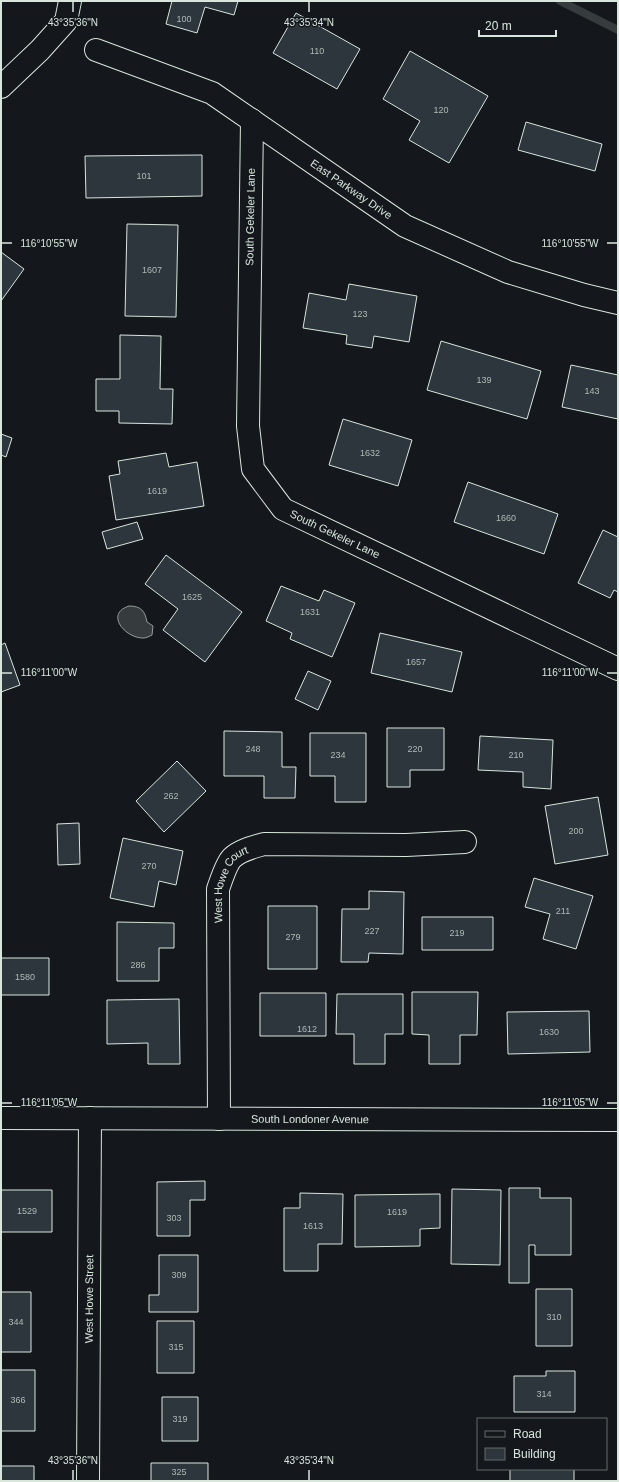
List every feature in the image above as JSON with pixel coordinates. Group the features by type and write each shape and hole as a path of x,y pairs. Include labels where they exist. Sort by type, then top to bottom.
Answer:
{"street":[{"path":"1,87 40,50 66,21 70,1"},
{"name":"East Parkway Drive","path":"96,50 212,94 405,226 508,272 584,295 618,303"},
{"name":"South Gekeler Lane","path":"252,120 248,426 253,469 283,509 618,670"},
{"name":"West Howe Court","path":"219,1119 218,889 232,858 247,849 264,844 406,845 465,842"},
{"name":"South Londoner Avenue","path":"1,1118 618,1120"},
{"name":"West Howe Street","path":"88,1481 90,1118"}],"shaded area":[{"path":"129,606 137,607 144,612 147,622 153,626 152,635 145,638 137,637 131,635 120,625 118,615 122,610"}],"building":[{"path":"172,1 238,1 234,15 205,7 197,33 166,24"},
{"path":"296,13 360,49 337,89 273,53"},
{"path":"410,51 488,96 449,163 409,140 420,121 383,99"},
{"path":"526,122 602,144 595,171 518,150"},
{"path":"202,155 202,196 86,198 85,156"},
{"path":"127,224 178,225 176,317 125,316"},
{"path":"1,252 24,269 1,301"},
{"path":"349,284 417,296 409,342 374,336 372,348 346,344 347,335 303,328 309,293 346,300"},
{"path":"120,335 161,336 160,389 173,389 172,424 119,423 119,411 96,411 96,379 120,379"},
{"path":"441,341 541,371 527,419 427,390"},
{"path":"571,365 618,375 618,419 562,407"},
{"path":"343,419 412,440 398,486 329,465"},
{"path":"1,434 12,438 6,457 1,455"},
{"path":"166,453 169,467 197,462 204,506 116,520 109,476 120,474 118,461"},
{"path":"468,482 558,514 544,554 454,522"},
{"path":"137,522 143,539 107,549 102,532"},
{"path":"603,530 618,537 618,592 614,590 610,598 578,583"},
{"path":"166,555 242,612 205,662 163,630 178,609 145,584"},
{"path":"281,586 319,601 324,590 355,603 332,657 290,639 292,633 266,621"},
{"path":"380,633 462,652 452,692 371,673"},
{"path":"5,643 20,685 1,692 1,645"},
{"path":"308,671 331,681 318,710 295,699"},
{"path":"387,728 444,728 444,770 410,770 410,787 387,787"},
{"path":"224,731 282,732 282,767 296,767 295,798 264,798 264,776 224,776"},
{"path":"310,733 366,733 366,802 335,802 335,776 310,776"},
{"path":"480,736 553,740 551,789 523,787 523,772 478,770"},
{"path":"177,761 206,791 164,832 136,801"},
{"path":"598,797 608,855 555,864 545,806"},
{"path":"79,823 80,864 58,865 57,824"},
{"path":"123,838 183,851 176,885 159,881 154,907 110,898"},
{"path":"534,878 593,896 576,949 543,939 550,914 525,907"},
{"path":"369,891 404,892 403,954 369,953 368,962 341,962 342,909 369,909"},
{"path":"268,906 317,906 317,969 268,969"},
{"path":"422,917 493,917 493,950 422,950"},
{"path":"117,922 174,923 174,948 159,948 159,981 117,981"},
{"path":"1,958 49,958 49,995 1,995"},
{"path":"412,992 478,992 477,1035 460,1035 460,1064 429,1064 429,1035 412,1034"},
{"path":"260,993 326,993 326,1036 260,1036"},
{"path":"337,994 403,994 403,1034 385,1034 385,1064 354,1064 354,1034 336,1034"},
{"path":"179,999 180,1064 148,1064 148,1043 107,1044 107,1000"},
{"path":"589,1011 590,1052 508,1054 507,1012"},
{"path":"205,1181 205,1200 190,1200 190,1236 157,1236 157,1182"},
{"path":"509,1188 540,1188 540,1198 571,1198 571,1255 535,1255 535,1245 529,1245 529,1283 509,1283"},
{"path":"452,1189 501,1190 500,1265 451,1264"},
{"path":"1,1190 52,1190 52,1232 1,1232"},
{"path":"300,1193 343,1194 342,1244 318,1244 318,1271 284,1271 284,1208 300,1208"},
{"path":"440,1194 440,1228 420,1229 420,1246 355,1247 355,1195"},
{"path":"159,1255 198,1255 198,1312 149,1312 149,1295 159,1295"},
{"path":"536,1289 572,1289 572,1346 536,1346"},
{"path":"1,1292 31,1292 31,1352 1,1352"},
{"path":"157,1321 194,1321 194,1373 157,1373"},
{"path":"1,1370 35,1370 35,1431 1,1431"},
{"path":"546,1371 575,1371 575,1412 514,1412 514,1376 546,1376"},
{"path":"162,1397 198,1397 198,1441 162,1441"},
{"path":"151,1463 208,1463 208,1481 151,1481"},
{"path":"1,1466 34,1466 34,1481 1,1481"},
{"path":"510,1470 574,1470 574,1481 510,1481"}],"waterway":[{"path":"560,1 618,30"}]}
